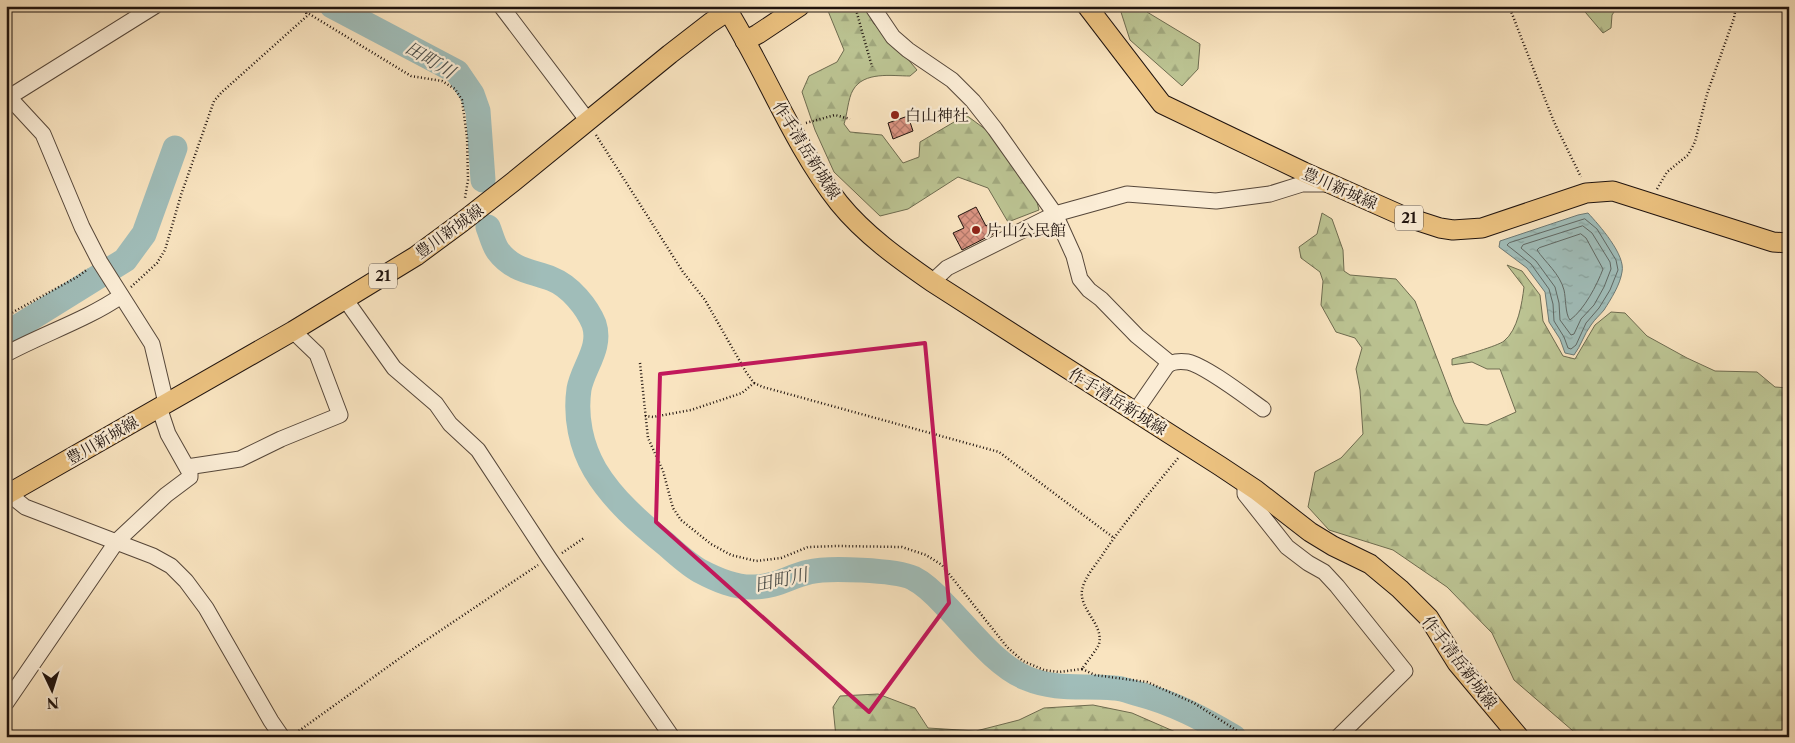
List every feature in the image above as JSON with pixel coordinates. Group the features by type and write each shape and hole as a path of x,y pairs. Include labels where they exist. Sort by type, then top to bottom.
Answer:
{"main road":[{"path":"745,41 800,6"},
{"name":"豊川新城線","path":"1087,6 1162,104 1403,216 1440,228 1453,230 1482,228 1586,193 1613,191 1773,242 1789,243"},
{"name":"豊川新城線","path":"7,495 293,331 416,256 462,222 727,9 745,41"},
{"name":"作手清岳新城線","path":"745,41 792,131 814,168 840,204 864,230 900,260 932,282 1184,442 1245,483 1310,532 1333,546 1370,564 1400,589 1429,618 1457,663 1518,737"}],"street":[{"path":"6,703 117,541 166,495 190,477 187,467 168,434 152,344 101,264 82,227 43,134 7,97 155,6"},
{"path":"501,6 588,121"},
{"path":"872,6 893,37 908,50 952,80 973,101 1001,137 1055,214 1074,256 1080,279 1089,290 1101,299 1137,336 1170,363 1189,362 1211,374 1263,409"},
{"path":"932,282 947,268 1055,214 1127,194 1216,201 1270,194 1302,184 1331,184"},
{"path":"6,354 109,305 118,292"},
{"path":"345,299 394,368 436,404 450,424 478,450 548,558 672,737"},
{"path":"187,467 240,459 281,439 340,415 317,354 293,331"},
{"path":"1135,412 1170,363"},
{"path":"1245,483 1245,494 1287,547 1308,563 1324,572 1405,671 1338,737"},
{"path":"7,495 25,507 117,541 153,556 171,566 186,581 206,608 282,737"}],"path":[{"path":"297,6 412,76 442,81 456,89 462,100 467,137 468,180 462,222"},
{"path":"855,6 872,67"},
{"path":"1509,6 1554,122 1583,180 1586,193"},
{"path":"1650,202 1667,172 1688,155 1695,142 1707,94 1734,18 1736,6"},
{"path":"118,292 157,263 165,250 181,195 214,101 307,16 306,12"},
{"path":"792,131 805,123 835,115 850,119"},
{"path":"588,121 673,258 705,300 754,383 999,452 1114,538"},
{"path":"6,316 101,264"},
{"path":"640,363 648,438 663,471 673,508 681,520 711,544 731,555 756,560 781,558 808,547 838,546 902,547 926,555 942,566 1008,648 1023,661 1044,670 1059,672 1082,669 1095,675 1147,682 1194,703 1247,737"},
{"path":"645,416 653,417 691,410 742,393 754,383"},
{"path":"1082,669 1098,646 1099,632 1083,601 1082,590 1090,572 1114,538 1180,456 1184,442"},
{"path":"290,737 407,653 548,558 559,555 584,538"}],"highlighted area":[{"path":"925,343 949,603 869,712 656,522 660,374"}],"green space":[{"path":"826,6 864,6 874,24 895,44 917,70 910,76 887,75 871,77 858,84 851,93 844,124 850,132 882,135 903,163 919,157 920,142 966,115 989,132 1035,194 1039,210 1008,222 988,188 958,177 908,209 880,216 834,172 815,130 802,92 809,76 837,62 844,50"},
{"path":"1119,6 1144,6 1147,12 1200,44 1198,69 1182,86 1130,40"},
{"path":"1580,6 1618,6 1612,15 1611,28 1603,33"},
{"path":"1322,213 1332,219 1343,250 1344,271 1350,275 1396,279 1415,301 1454,403 1464,423 1487,425 1516,412 1500,369 1487,369 1472,362 1452,365 1452,359 1500,343 1513,330 1519,316 1524,287 1507,265 1522,271 1540,295 1543,321 1563,356 1575,359 1595,325 1611,312 1625,313 1647,336 1715,371 1757,372 1775,387 1789,388 1789,737 1580,737 1514,680 1492,633 1447,587 1393,550 1329,530 1308,507 1315,472 1341,458 1363,434 1360,390 1356,369 1362,348 1355,338 1336,332 1321,305 1323,281 1320,272 1301,258 1299,247 1317,234"},
{"path":"878,694 915,708 928,728 976,731 1019,720 1044,708 1093,705 1132,713 1187,737 836,737 833,707 840,696"}],"water":[{"path":"1588,213 1605,232 1616,249 1620,257 1622,272 1612,297 1594,321 1574,355 1565,353 1560,339 1549,322 1545,292 1527,268 1499,247 1500,241"}],"building":[{"path":"908,116 913,131 893,139 888,123"},
{"name":"片山公民館","path":"976,207 986,226 990,223 995,233 962,250 953,233 964,228 958,216"}],"waterway":[{"name":"田町川","path":"332,6 457,72 472,94 478,111 483,180"},
{"path":"6,334 125,260 144,234 175,148"},
{"name":"田町川","path":"488,227 496,248 504,258 516,267 559,282 577,298 587,311 594,324 596,341 581,381 578,410 580,431 590,461 602,481 619,501 647,528 696,568 726,583 747,587 762,587 818,570 862,570 904,575 917,580 930,590 993,656 1026,678 1048,685 1126,690 1176,707 1234,737"}],"place":[{"name":"白山神社","path":"895,115"},
{"name":"片山公民館","path":"976,230"}]}
